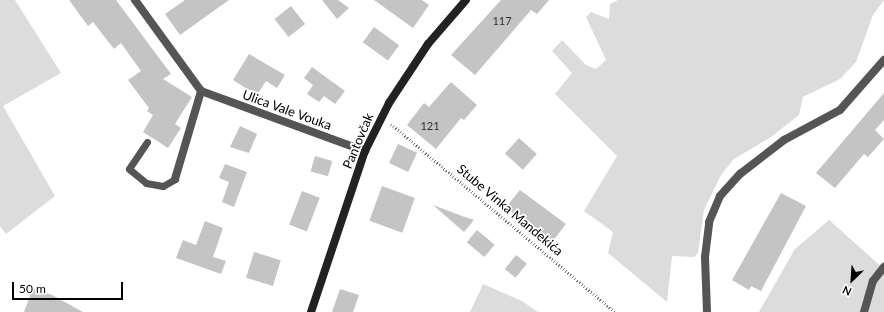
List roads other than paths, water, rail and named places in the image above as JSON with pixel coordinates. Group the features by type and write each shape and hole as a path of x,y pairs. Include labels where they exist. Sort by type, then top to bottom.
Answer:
{"main road":[{"name":"Pantovčak","path":"311,312 366,151 399,86 466,0"}],"street":[{"path":"135,0 201,91 174,178"},
{"path":"707,312 705,256 709,222 720,196 740,174 784,140 840,110 884,60"},
{"name":"Ulica Vale Vouka","path":"201,91 366,151"},
{"path":"864,312 873,281 884,267"}],"lane":[{"path":"147,142 129,169 146,183 163,186 174,178"}]}
